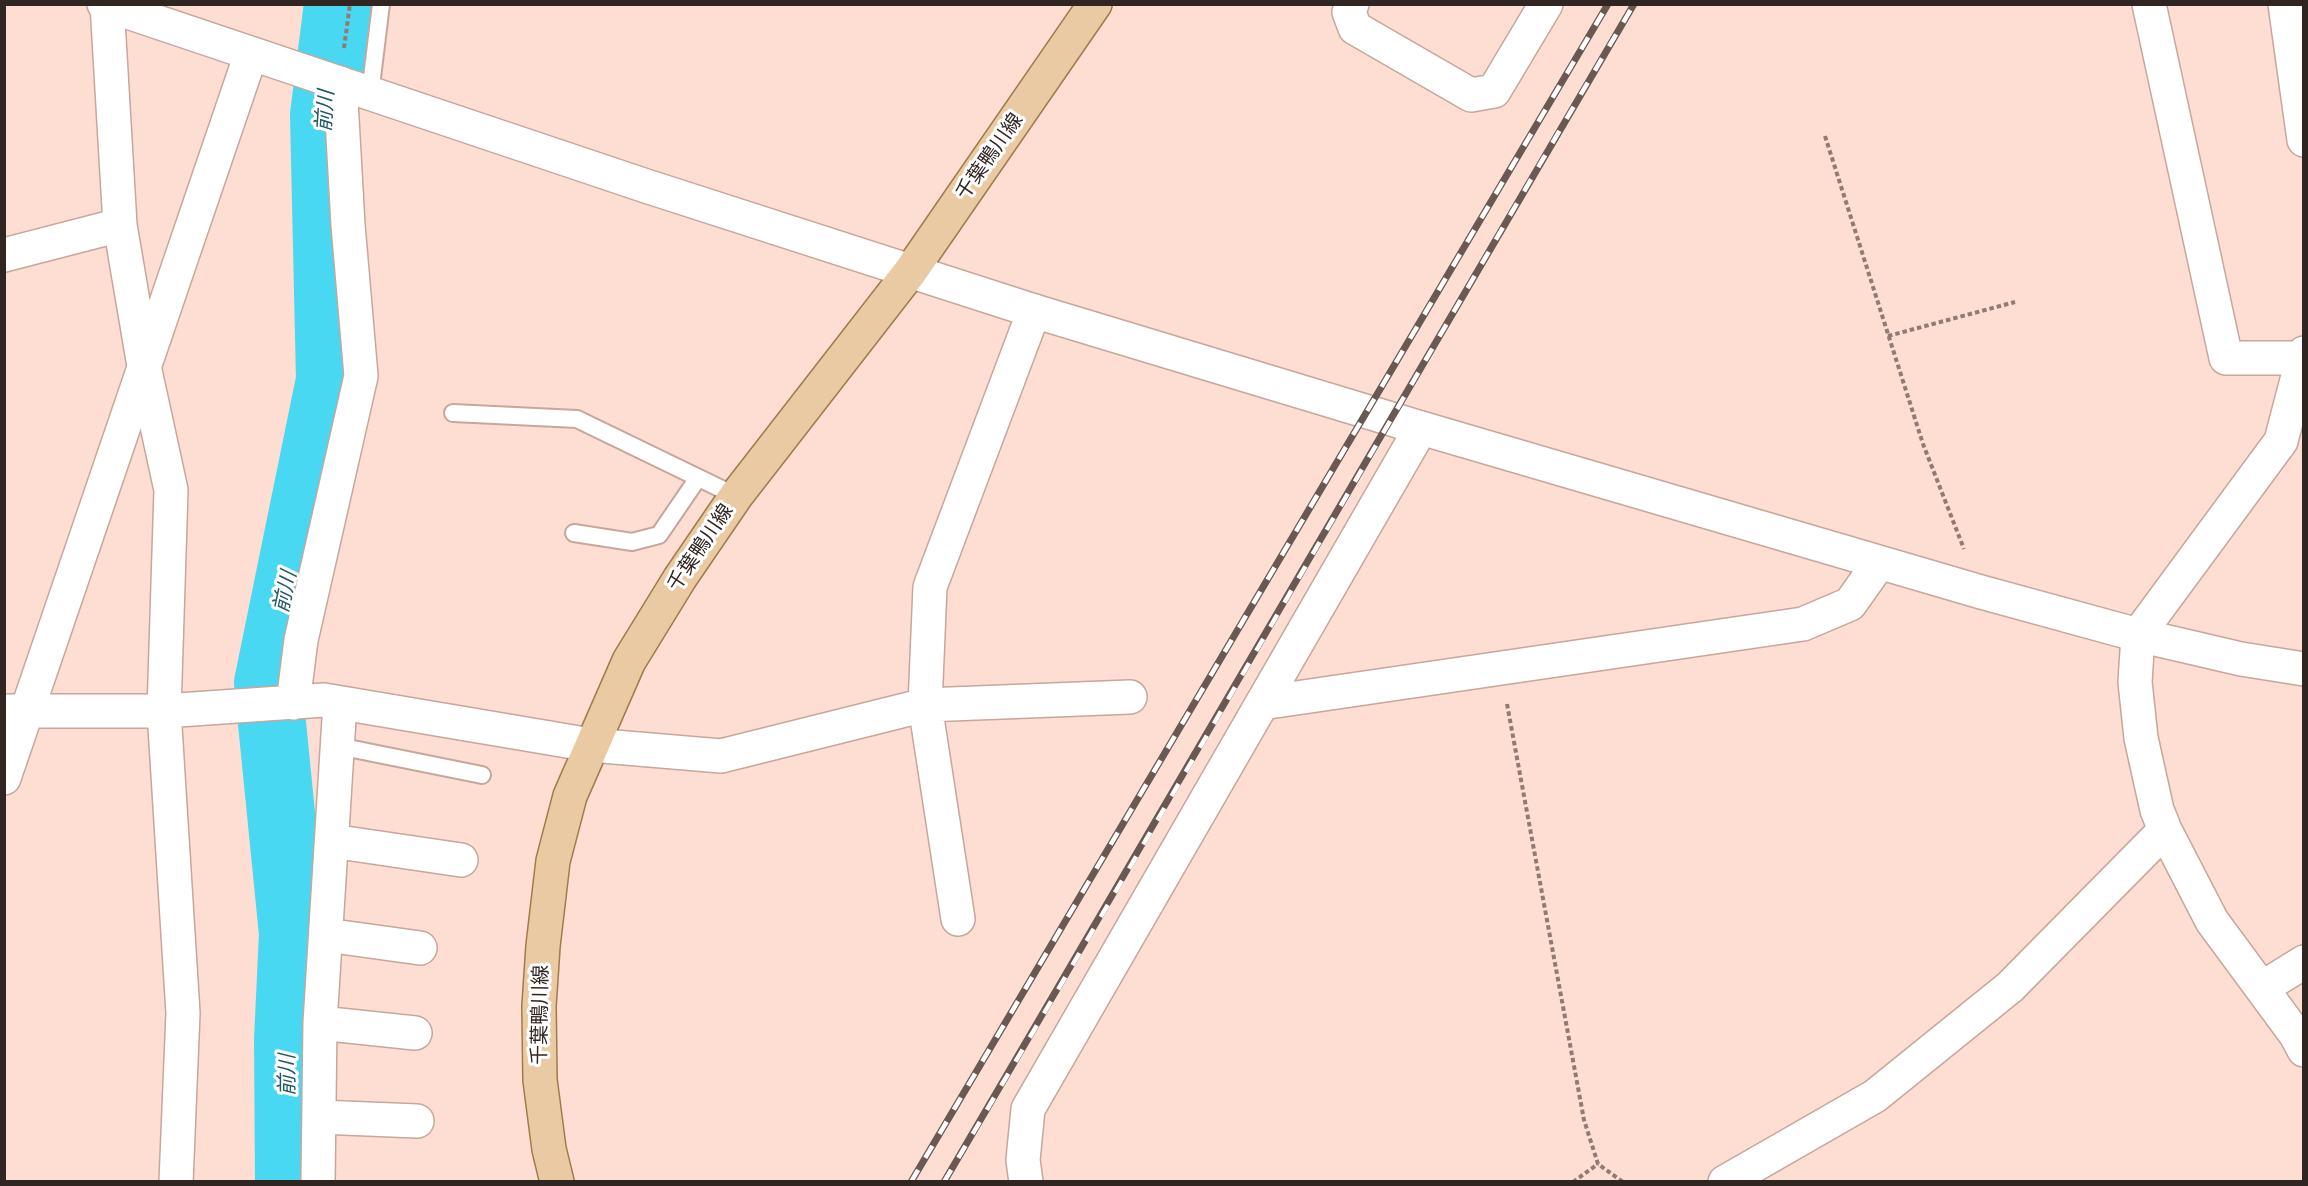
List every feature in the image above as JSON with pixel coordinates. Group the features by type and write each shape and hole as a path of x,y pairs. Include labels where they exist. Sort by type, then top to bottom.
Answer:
{"main road":[{"name":"千葉鴨川線","path":"556,1182 549,1149 540,1080 539,1006 553,861 570,796 629,661 680,578 736,496 910,272 1095,4"}],"street":[{"path":"1352,4 1349,12 1355,28 1471,95 1494,91 1546,4"},
{"path":"2149,4 2226,358 2303,355 2292,436 2138,635 2135,682 2141,738 2157,810 2212,921 2296,1035 2304,1050"},
{"path":"2285,4 2304,140"},
{"path":"176,1182 183,1013 164,711 171,490 144,366 120,225 106,5 910,272 1421,428 1879,563 2138,635 2241,659 2304,669"},
{"path":"4,778 15,711 144,366 251,54"},
{"path":"293,703 301,640 361,376 348,225 355,89"},
{"path":"4,255 120,225"},
{"path":"958,919 925,705 930,587 1034,311"},
{"path":"1026,1182 1023,1161 1028,1109 1421,428"},
{"path":"1262,703 1803,624 1850,604 1879,563"},
{"path":"15,711 164,711 324,700 591,745 721,756 925,705 1130,697"},
{"path":"318,1182 320,1023 340,703"},
{"path":"1725,1182 1875,1096 2010,987 2165,830"},
{"path":"332,841 461,860"},
{"path":"326,935 420,948"},
{"path":"2262,988 2304,962"},
{"path":"320,1023 416,1033"},
{"path":"319,1117 417,1121"}],"lane":[{"path":"355,89 381,4"},
{"path":"453,412 578,419 736,496"},
{"path":"574,533 632,543 659,535 698,478"},
{"path":"338,746 482,775"}],"path":[{"path":"1825,136 1923,444 1981,592"},
{"path":"1888,336 2015,302"},
{"path":"1500,668 1584,1120 1598,1164 1623,1182"},
{"path":"1573,1182 1598,1164"}],"waterway":[{"name":"前川","path":"289,1182 288,1039 293,934 268,683 330,380 324,115 338,4"}],"railway":[{"path":"911,1182 1608,4"},
{"path":"944,1182 1634,4"}]}
